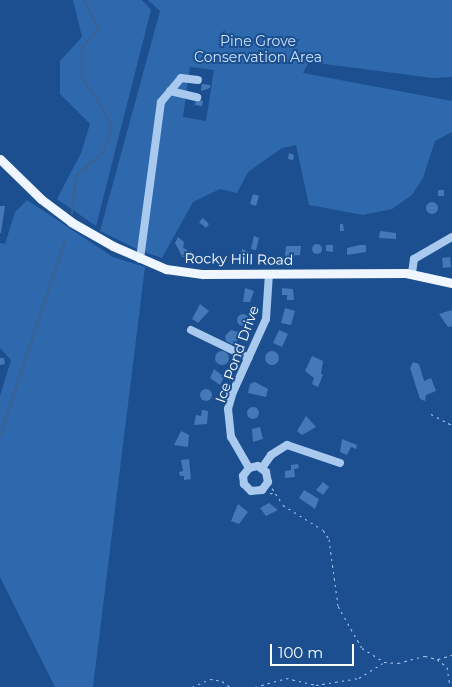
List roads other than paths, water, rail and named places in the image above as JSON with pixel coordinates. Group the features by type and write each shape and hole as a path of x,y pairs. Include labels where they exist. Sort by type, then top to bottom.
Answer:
{"main road":[{"name":"Rocky Hill Road","path":"0,159 42,199 71,222 140,259 194,274 412,273 452,283"}],"street":[{"path":"140,259 161,102 181,78 198,80"},
{"path":"170,91 197,97"},
{"path":"412,273 414,259 452,237"},
{"name":"Ice Pond Drive","path":"249,468 234,444 228,420 231,398 266,319 269,274"},
{"path":"191,330 248,358"},
{"path":"262,468 271,456 287,444 340,463"},
{"path":"249,468 262,468 268,482 260,491 248,489 243,478 249,468"}],"waterway":[{"path":"72,213 76,176 103,152 112,128 102,107 82,78 82,48 99,29 84,0"},
{"path":"0,436 65,241"}],"park label":[{"name":"Pine Grove Conservation Area","path":"258,49"}]}
